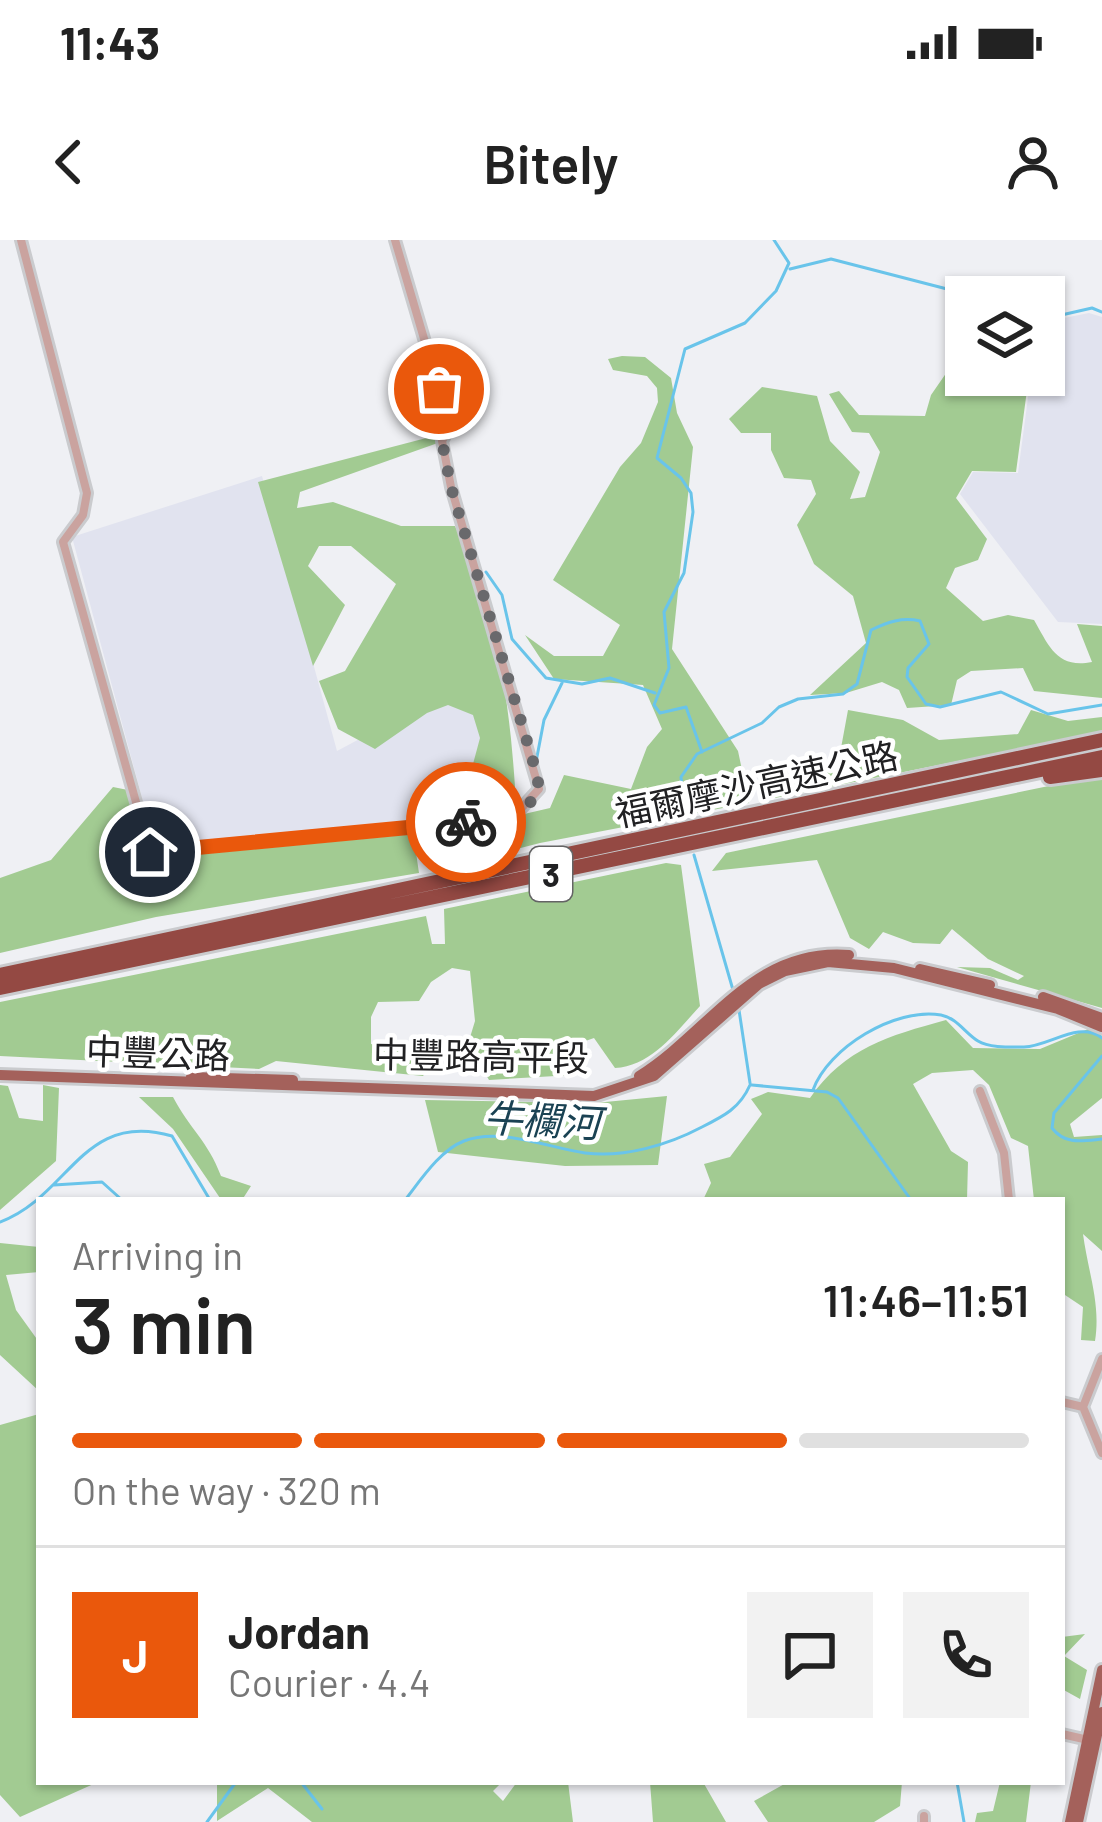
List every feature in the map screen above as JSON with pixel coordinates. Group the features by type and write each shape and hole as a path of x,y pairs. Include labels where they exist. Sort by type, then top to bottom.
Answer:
{"highway":[{"name":"福爾摩沙高速公路","path":"0,975 1102,738"},
{"name":"福爾摩沙高速公路","path":"0,988 1102,757"},
{"path":"956,789 1102,770"}],"main road":[{"name":"中豐路高平段","path":"312,1084 568,1093 614,1089 655,1066 757,981 804,965 849,961 1027,1000 1102,1023"},
{"name":"中豐公路","path":"0,1072 312,1084"},
{"path":"1074,1822 1102,1670"},
{"path":"1074,1822 1102,1712"}],"street":[{"path":"21,240 87,493 83,515 63,542 150,852 468,822 517,813 539,789 451,487 442,441 450,427 395,240"},
{"path":"980,1090 1004,1153 1009,1197"},
{"path":"1102,1359 1083,1407 1102,1453"},
{"path":"1065,1403 1083,1407"},
{"path":"1065,1735 1088,1740"}],"shaded area":[{"path":"1089,313 1102,317 1102,624 1058,622 960,494 973,472 1018,473 1028,396 1065,396 1065,318"},
{"path":"262,476 337,751 444,694 483,718 475,788 419,819 155,846 72,537"}],"green space":[{"path":"645,357 671,378 677,413 693,447 672,649 738,751 749,803 540,843 444,868 429,836 550,808 564,775 631,789 647,747 662,729 643,685 554,679 525,635 554,656 603,656 620,625 553,580 620,467 641,443 658,402 657,388 647,376 613,370 608,359"},
{"path":"945,375 945,396 1026,396 1016,472 972,471 956,498 987,539 978,560 955,568 946,588 983,621 1008,615 1034,620 1056,653 1070,662 1092,662 1077,624 1102,626 1102,698 1034,691 1023,668 971,671 957,680 951,705 907,708 899,690 882,682 846,693 810,695 866,643 853,596 814,564 797,525 816,494 811,480 784,478 771,450 771,433 741,433 729,419 762,387 817,396 830,441 860,472 850,499 865,497 880,452 869,433 852,432 829,394 839,391 859,415 925,416 931,395"},
{"path":"434,436 449,439 300,492 297,508 333,502 401,526 455,526 469,557 498,653 515,787 490,815 424,824 421,811 462,805 480,738 473,715 448,705 427,713 375,749 338,729 319,681 345,671 396,584 351,546 319,546 308,566 345,605 313,666 258,482"},
{"path":"848,710 903,720 939,740 1018,734 1031,710 1068,721 1102,717 1102,732 770,799 772,792 839,759"},
{"path":"1102,775 1102,1008 957,967 990,968 1018,980 1024,976 988,959 952,929 940,944 913,943 883,932 869,949 850,938 817,860 712,871 726,853"},
{"path":"113,787 128,790 147,858 413,832 419,873 156,917 0,953 0,878 51,860"},
{"path":"666,863 681,865 700,1006 662,1046 628,1066 615,1068 594,1038 554,1052 573,1075 489,1080 468,1044 475,1021 470,971 452,968 431,982 419,1001 378,1002 371,1017 371,1044 436,1058 423,1076 276,1061 259,1069 0,1056 0,1002 426,916 432,944 445,944 444,909"},
{"path":"946,1020 973,1048 1040,1049 1093,1027 1102,1036 1102,1098 1070,1124 1074,1137 1102,1135 1102,1251 1083,1234 1095,1301 1095,1341 1081,1340 1083,1307 1065,1295 1065,1197 1034,1197 1028,1146 1011,1138 989,1085 973,1070 932,1073 913,1084 951,1151 968,1162 967,1197 704,1197 711,1183 704,1164 730,1157 762,1114 751,1099 768,1092 810,1098 838,1067 887,1039"},
{"path":"0,1085 8,1086 19,1118 43,1121 43,1085 59,1088 56,1161 0,1210"},
{"path":"667,1096 658,1165 565,1166 438,1152 425,1100 595,1103"},
{"path":"139,1097 173,1097 221,1176 251,1186 244,1197 219,1197 173,1129"},
{"path":"0,1243 36,1247 36,1272 6,1275 16,1310 36,1338 36,1388 0,1355"},
{"path":"36,1415 36,1785 91,1785 20,1817 0,1795 0,1425"},
{"path":"1085,1634 1065,1655 1065,1637"},
{"path":"1065,1657 1087,1670 1080,1699 1065,1691"},
{"path":"217,1785 499,1785 493,1791 503,1801 515,1785 568,1785 573,1822 312,1822 268,1788 217,1821"},
{"path":"650,1785 705,1785 726,1822 653,1822"},
{"path":"783,1785 902,1785 900,1806 874,1822 768,1822 754,1801"},
{"path":"999,1785 1031,1785 1026,1822 975,1822 977,1813 993,1811"}],"waterway":[{"path":"702,752 686,707 660,713 654,705 669,668 664,612 684,573 693,512 691,493 657,458 685,349 745,323 776,291 789,263 774,240"},
{"path":"790,269 831,259 945,288"},
{"path":"1065,314 1092,308 1102,312"},
{"path":"486,572 502,595 512,639 546,678 582,684 610,678 655,693"},
{"path":"685,819 681,777 697,754 762,723 779,707 798,699 843,694 857,684 871,630 889,623 920,621 929,644 908,668 907,677 926,704 940,707 1001,692 1048,714 1102,705"},
{"path":"536,762 544,720 562,683"},
{"path":"694,855 733,990"},
{"path":"739,1010 750,1083"},
{"path":"813,1090 821,1074 848,1046 904,1017 941,1015 978,1041 994,1046 1034,1046 1084,1032 1102,1038"},
{"path":"1102,1056 1054,1113 1052,1128 1068,1139 1102,1139"},
{"name":"牛欄河","path":"407,1197 439,1159 464,1141 493,1136 585,1153 630,1152 675,1139 717,1119 736,1105 750,1085"},
{"path":"752,1085 827,1092 838,1098 909,1197"},
{"name":"牛欄河","path":"40,1197 96,1145 142,1131 172,1136 208,1197"},
{"path":"54,1185 102,1182 119,1197"},
{"name":"牛欄河","path":"0,1222 36,1200"},
{"path":"207,1822 234,1785"},
{"path":"303,1785 322,1809"},
{"path":"958,1785 964,1822"}],"way so far":[{"path":"439,389 450,427 442,441 451,487 539,789 517,813 466,822"}],"route":[{"path":"150,852 466,822"}]}
